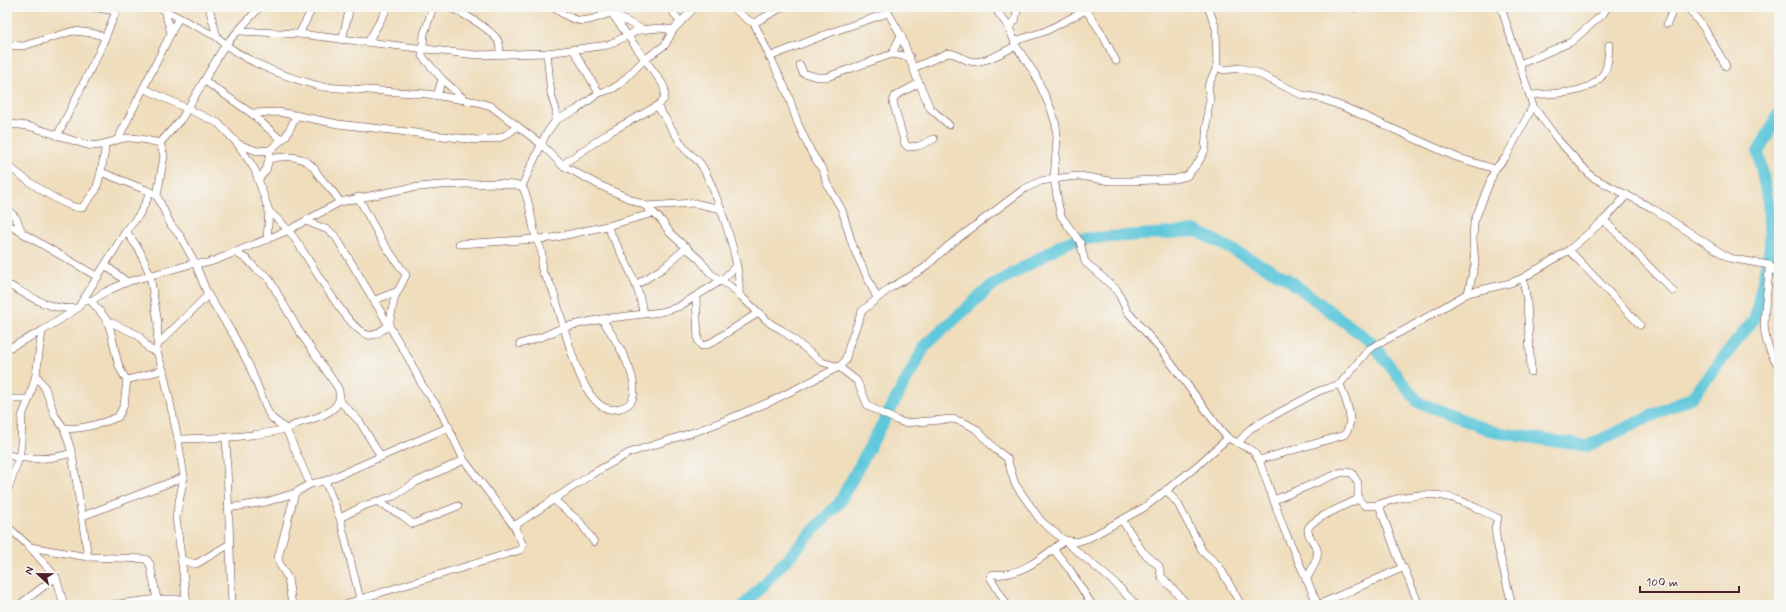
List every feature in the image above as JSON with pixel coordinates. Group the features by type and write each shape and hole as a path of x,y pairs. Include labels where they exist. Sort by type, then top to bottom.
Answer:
{"street":[{"path":"58,136 106,37 117,9 91,7"},
{"path":"158,7 178,19 217,38 225,45 273,71 323,87 437,96 477,102 491,106 542,144 562,165 598,185 646,206 654,213 670,233 687,247 711,274 722,280 739,294 758,313 822,362 839,367 857,381 868,406 905,423 953,419 976,429 996,450 1007,458 1015,484 1041,521 1115,583 1136,605"},
{"path":"209,7 217,38"},
{"path":"160,143 188,109 225,45 260,7"},
{"path":"299,34 312,7"},
{"path":"342,40 350,7"},
{"path":"368,42 388,7"},
{"path":"433,7 424,34 422,47 423,59 465,100"},
{"path":"448,7 458,11 490,32 498,40 500,54"},
{"path":"553,7 565,16 578,22 593,20 609,10"},
{"path":"670,7 680,22"},
{"path":"556,120 576,110 600,93 612,89 620,84 645,59 665,45 673,30 695,7"},
{"path":"732,7 754,23 769,58 787,92 801,131 824,172 826,182 842,210 853,247 877,298"},
{"path":"754,23 783,7"},
{"path":"995,7 1010,27 1015,44 1035,74 1056,125 1057,143 1054,179 1061,216 1079,240 1085,262 1117,290 1127,311 1162,351 1228,438 1254,451 1259,460 1284,529 1318,605 1402,568"},
{"path":"1010,27 1015,21 1018,7"},
{"path":"514,526 592,474 629,453 700,430 736,416 772,401 839,367 845,361 860,314 890,288 923,269 948,246 981,223 1014,195 1038,183 1054,179 1080,176 1110,181 1133,181 1175,179 1187,176 1198,163 1205,150 1210,100 1208,86 1217,67 1216,28 1208,7"},
{"path":"1501,7 1533,106 1558,140 1586,172 1592,177 1652,208 1729,258 1769,265 1779,275"},
{"path":"1520,64 1572,42 1603,14 1607,7"},
{"path":"1667,24 1674,7"},
{"path":"1687,7 1704,28 1726,66"},
{"path":"913,68 948,53 954,53 969,61 979,62 1015,44 1046,32 1085,8 1101,32 1116,61"},
{"path":"609,10 644,30"},
{"path":"562,165 610,132 657,106 664,99 665,90 662,83 609,10"},
{"path":"769,58 887,10 901,35 919,84 933,112 949,125"},
{"path":"165,12 171,33"},
{"path":"118,139 178,19"},
{"path":"239,31 299,34 342,40 422,47 476,55 547,53 608,46 627,36 644,30 660,28 673,30"},
{"path":"7,45 23,46 73,31 92,32 106,37"},
{"path":"892,54 901,35"},
{"path":"1530,95 1570,92 1588,88 1598,81 1605,71 1609,45"},
{"path":"573,49 600,93"},
{"path":"547,53 551,94 556,110 556,120 542,144 522,186 530,205 542,255 542,272 552,286 564,327 566,341 593,398 603,407 616,409 625,407 630,402 633,397 633,382 622,351 602,319"},
{"path":"800,65 803,73 817,77 824,77 892,54 910,57"},
{"path":"1217,67 1224,70 1240,68 1255,72 1302,96 1319,98 1344,107 1456,157 1495,169"},
{"path":"437,96 442,79"},
{"path":"205,81 251,113 281,140"},
{"path":"919,84 895,96 893,102 905,144 908,147 919,146 934,139"},
{"path":"143,88 218,123 238,144 255,170 269,211 267,240"},
{"path":"657,106 686,150 701,164 721,209 736,266 740,286 739,294"},
{"path":"1468,293 1475,264 1473,239 1474,222 1495,169 1506,157 1533,106"},
{"path":"251,113 268,111 297,115 338,124 477,140 500,139 506,136 517,126"},
{"path":"238,144 253,151 270,150 292,128 297,115"},
{"path":"7,125 16,124 89,146 104,145 118,139 129,138 160,143"},
{"path":"7,349 42,331 78,308 126,231 154,194 164,156 160,143"},
{"path":"7,165 24,178 67,205 82,208 92,197 101,172 105,150 104,145"},
{"path":"258,180 266,170 270,150"},
{"path":"269,159 288,156 309,163 321,179 333,189 340,202"},
{"path":"101,172 154,194 171,225 181,237 195,263 208,295 233,334 250,365 268,412 272,418 286,429 310,484"},
{"path":"91,301 105,292 127,282 195,263 211,262 289,230 340,202 358,197 440,185 496,183 522,186"},
{"path":"1238,443 1250,429 1275,414 1319,391 1340,384 1369,349 1410,328 1468,293 1510,284 1523,278 1569,250 1604,220 1627,196"},
{"path":"269,211 289,230 355,328 370,335 374,335 389,325 395,296 406,274 382,241 358,197"},
{"path":"646,206 694,203 721,209"},
{"path":"7,209 16,218 22,232"},
{"path":"459,244 552,238 607,226 654,213"},
{"path":"1604,220 1673,291"},
{"path":"306,221 328,230 336,237 409,358 422,385 440,410 464,460 514,526 523,545 520,550 360,599 346,605"},
{"path":"7,224 98,276"},
{"path":"607,226 636,285 642,301 643,313"},
{"path":"111,605 157,599 186,602 176,517 184,477 178,439 158,348 156,304 150,275 140,251 126,231"},
{"path":"636,285 663,268 687,247"},
{"path":"1569,250 1640,325"},
{"path":"178,439 226,438 286,429 330,412 340,401 341,395 338,388 299,331 268,277 256,269 248,260 234,252"},
{"path":"106,265 127,282"},
{"path":"1769,265 1769,282 1764,315 1764,335 1779,366"},
{"path":"520,344 564,327 602,319 678,307 722,280 736,266"},
{"path":"1523,278 1528,302 1531,372"},
{"path":"7,284 54,308 63,310 78,308"},
{"path":"375,300 398,291"},
{"path":"106,320 138,335 149,348 158,348 208,295"},
{"path":"696,297 698,341 702,346 709,344 758,313"},
{"path":"64,428 85,427 118,417 124,405 127,380 120,369 106,320 91,301 83,299"},
{"path":"7,492 19,458 22,444 22,416 36,375 42,331"},
{"path":"127,380 163,370"},
{"path":"36,375 48,395 55,416 64,428 72,453 83,516 88,557"},
{"path":"1259,460 1344,435 1351,425 1351,417 1340,384"},
{"path":"7,399 29,399"},
{"path":"340,401 360,422 381,457"},
{"path":"228,508 266,502 295,493 310,484 325,480 381,457 448,427"},
{"path":"226,438 228,545 232,605"},
{"path":"1065,540 1076,542 1089,538 1145,507 1197,466 1228,438"},
{"path":"7,455 19,458 48,459 72,453"},
{"path":"340,518 376,501 394,496 416,482 464,460"},
{"path":"1274,500 1342,472 1348,472 1355,476 1358,483 1358,499 1365,506 1377,505 1406,496 1432,495 1460,501 1498,518 1496,528 1497,544 1512,605"},
{"path":"83,516 184,477"},
{"path":"325,480 340,518 360,599"},
{"path":"1166,490 1178,504 1203,552 1219,566 1241,605"},
{"path":"292,605 288,578 280,565 278,558 295,493"},
{"path":"553,499 580,522 594,542"},
{"path":"1306,580 1317,555 1317,549 1308,534 1309,526 1315,520 1358,499"},
{"path":"376,501 403,516 413,524 458,506"},
{"path":"1377,505 1380,508 1402,568 1404,568 1407,574 1419,605"},
{"path":"1122,520 1143,552 1159,566 1161,576 1188,605"},
{"path":"7,526 30,547 56,577 66,604"},
{"path":"1007,605 991,575 1014,573 1054,550 1065,540"},
{"path":"181,560 196,564 228,545"},
{"path":"30,547 88,557 146,559 150,564 157,599"},
{"path":"1054,550 1070,570 1092,605"},
{"path":"19,605 56,577"}],"waterway":[{"path":"744,605 839,503 925,346 990,287 1063,244 1079,239 1197,231 1286,278 1371,342 1418,402 1494,432 1587,446 1692,397 1755,318 1770,247 1768,202 1758,152 1779,113"}]}
